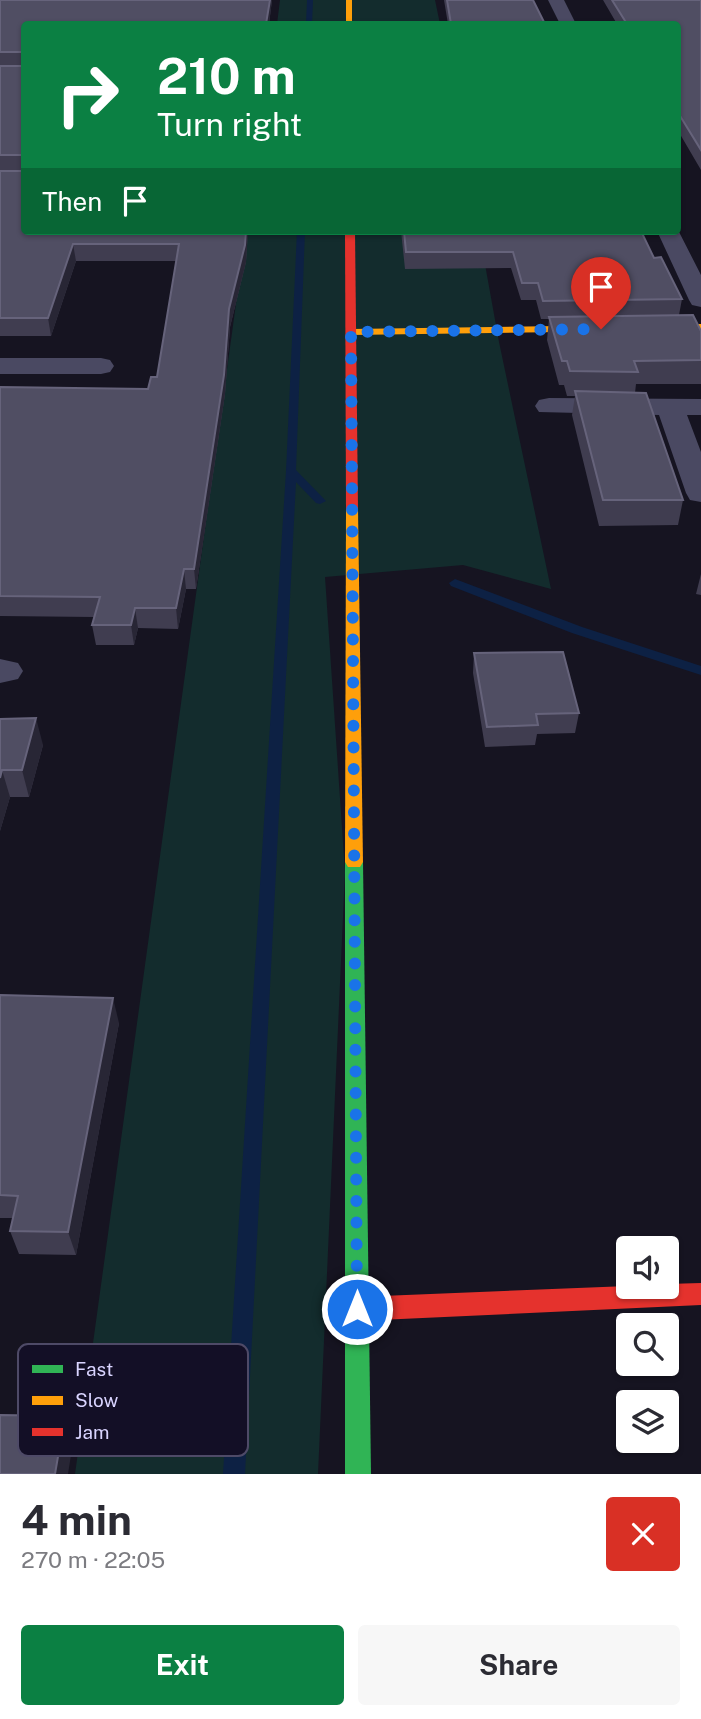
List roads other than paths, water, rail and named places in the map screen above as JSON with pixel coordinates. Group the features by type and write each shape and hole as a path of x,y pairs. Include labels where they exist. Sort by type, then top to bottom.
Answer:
{"street":[{"path":"349,0 349,21"},
{"path":"556,0 566,21"},
{"path":"350,235 358,1474"},
{"path":"670,235 701,300"},
{"path":"351,332 701,327"},
{"path":"0,366 101,366"},
{"path":"549,406 701,407"},
{"path":"670,407 701,493"},
{"path":"357,1309 701,1294"}],"waterway":[{"path":"309,21 310,0"},
{"path":"291,471 301,235"},
{"path":"241,1344 291,471"},
{"path":"291,471 320,501"},
{"path":"455,583 577,630 701,671"},
{"path":"234,1474 235,1456"}]}
